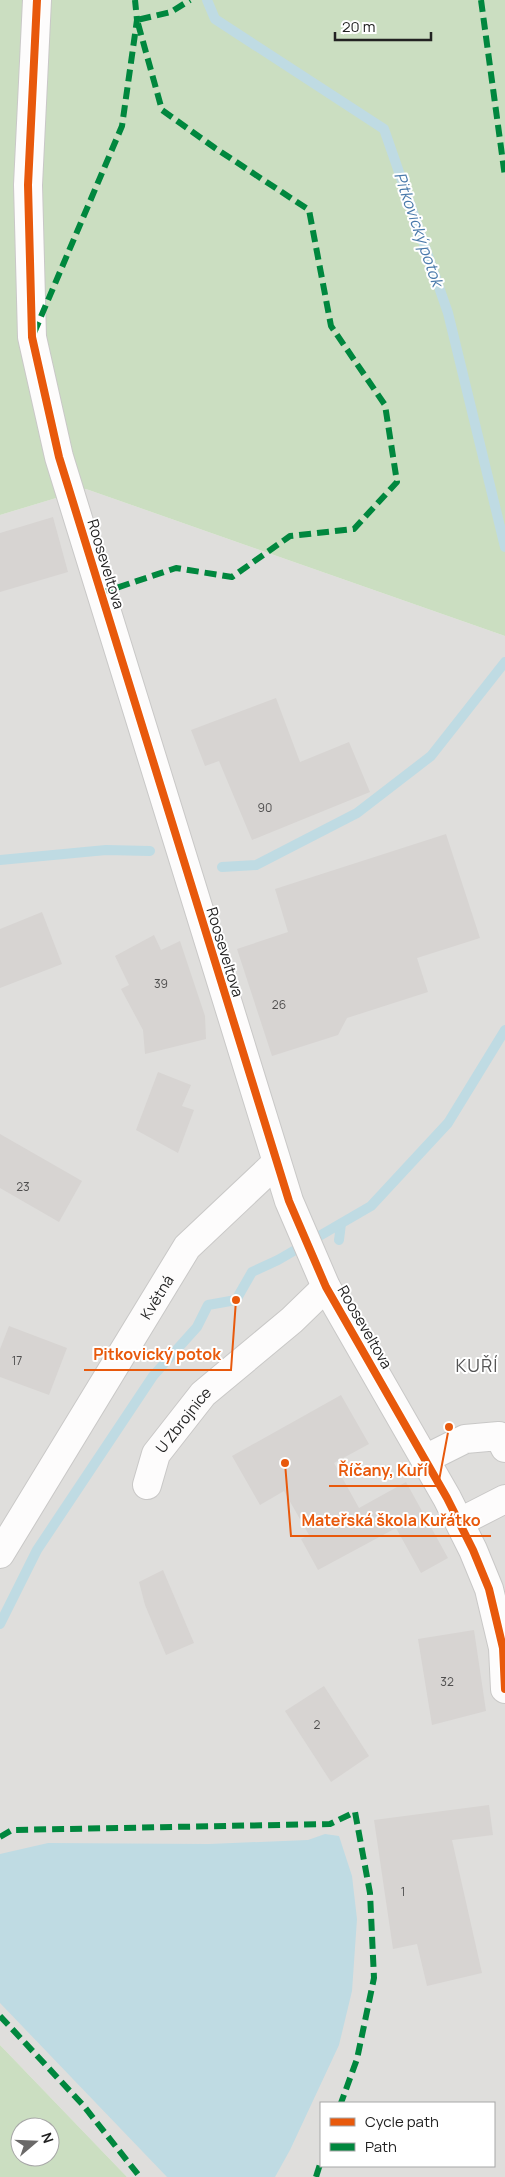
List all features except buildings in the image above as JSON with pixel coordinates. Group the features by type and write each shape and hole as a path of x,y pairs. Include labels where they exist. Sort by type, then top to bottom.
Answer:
{"street":[{"name":"Rooseveltova","path":"37,0 28,185 32,337 60,457 289,1201 322,1276 460,1522 489,1589 504,1648 505,1689"},
{"name":"Květná","path":"0,1554 187,1247 276,1163"},
{"name":"U Zbrojnice","path":"147,1485 156,1454 204,1394 292,1320 322,1276"},
{"path":"425,1459 465,1440 499,1436 505,1448"},
{"path":"460,1522 505,1499"}],"shaded area":[{"path":"86,489 505,636 505,2177 127,2177 0,2045 0,515"}],"green space":[{"path":"0,0 505,0 505,636 86,489 0,515"},
{"path":"0,2045 127,2177 0,2177"}],"water":[{"path":"325,1834 339,1836 352,1876 357,1919 352,1991 339,2045 290,2150 275,2177 167,2177 0,2003 0,1854 48,1843 209,1844 308,1840"}],"waterway":[{"name":"Pitkovický potok","path":"207,0 215,19 384,129 448,313 505,547"},
{"path":"222,867 256,865 357,813 431,756 505,662"},
{"path":"0,860 106,850 150,851"},
{"name":"Pitkovický potok","path":"0,1624 37,1550 153,1376 197,1327 208,1305 236,1300 252,1272 278,1260 371,1206 448,1123 505,1030"},
{"path":"339,1240 341,1224"}],"marked path":[{"path":"34,333 122,126 137,20 135,0"},
{"path":"101,593 176,568 232,577 290,536 354,529 397,482 385,405 331,326 309,210 215,148 162,110 137,20 171,12 190,0"},
{"path":"481,0 505,177"},
{"path":"0,1837 12,1830 330,1824 355,1812 370,1893 374,1978 357,2059 341,2102"},
{"path":"0,2016 83,2105 140,2177"},
{"path":"316,2177 320,2164"}],"cycle path":[{"path":"37,0 28,185 32,337 59,457 289,1201 326,1287 447,1498 473,1550 489,1589 503,1648 505,1689"}],"place":[{"name":"Pitkovický potok","path":"236,1300"},
{"name":"Říčany, Kuří","path":"449,1427"},
{"name":"Mateřská škola Kuřátko","path":"285,1463"}],"district":[{"name":"KUŘÍ","path":"477,1365"}]}
